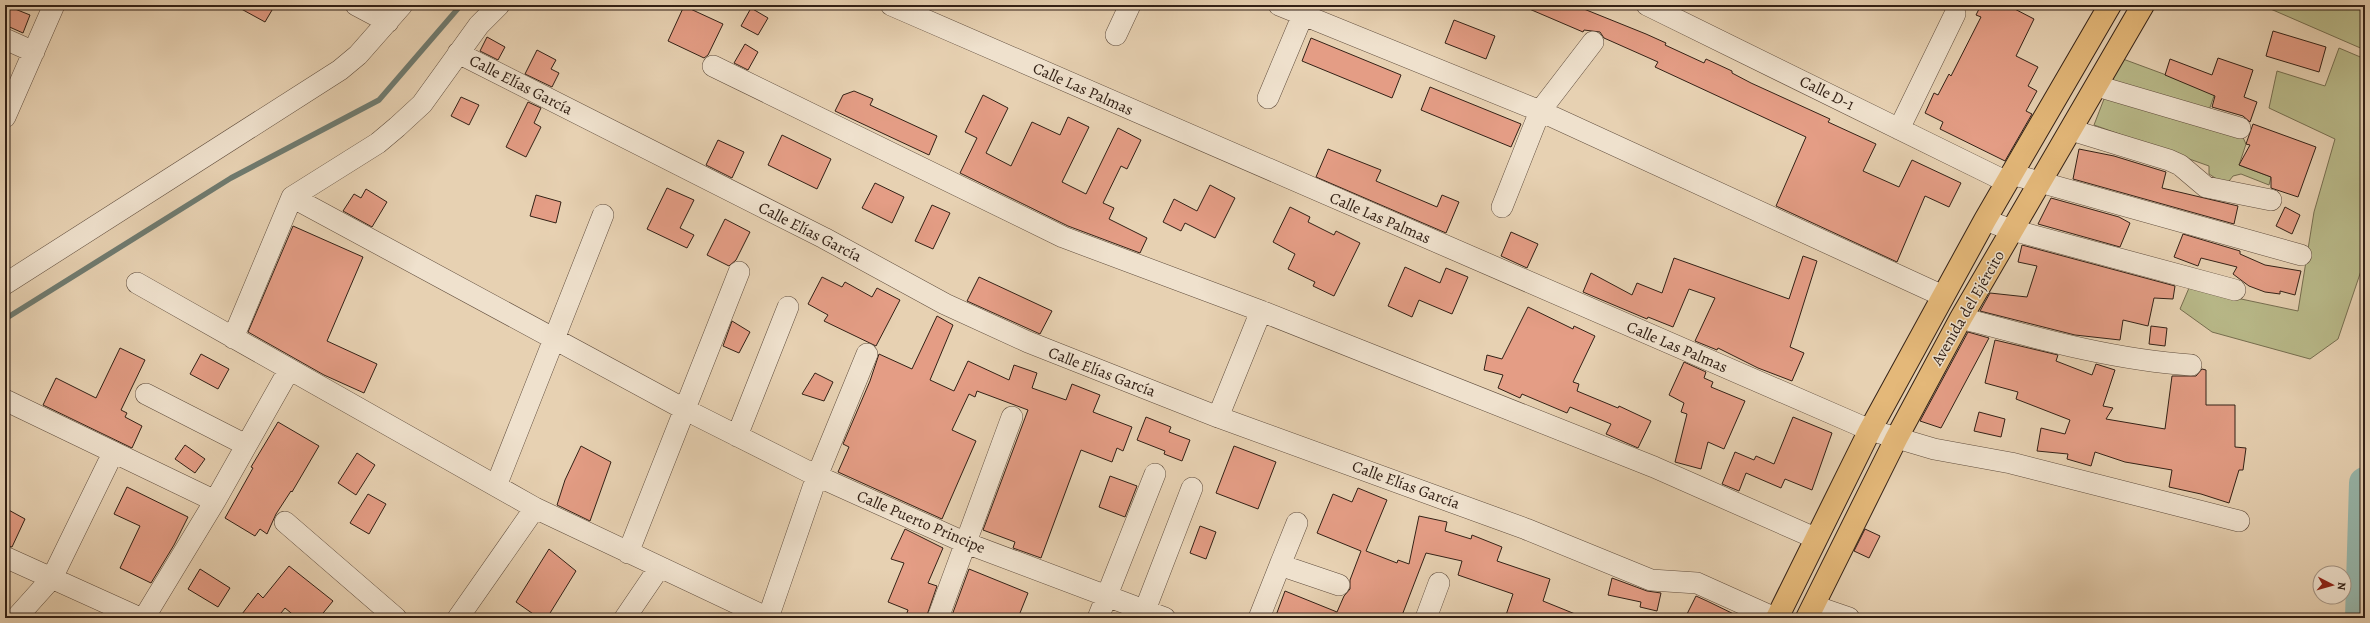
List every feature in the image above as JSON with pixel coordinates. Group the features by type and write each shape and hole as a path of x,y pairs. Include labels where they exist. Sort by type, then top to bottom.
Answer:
{"main road":[{"name":"Avenida del Ejército","path":"1776,618 1870,430 1984,220 2110,5"},
{"name":"Avenida del Ejército","path":"1810,612 1896,439 1961,318 2143,5"}],"street":[{"path":"5,117 54,5"},
{"path":"356,5 388,22"},
{"path":"5,284 334,74 358,55 402,5"},
{"path":"233,338 292,197 378,143 397,128 422,104 479,26 499,5"},
{"name":"Calle Las Palmas","path":"891,5 1870,430 1896,439 1934,449 2011,463 2240,521"},
{"path":"1116,35 1130,5"},
{"path":"1279,5 1305,10 1540,111 1943,296"},
{"name":"Calle D-1","path":"1647,5 1899,129 2009,178 2040,182 2301,256"},
{"path":"1268,98 1305,10"},
{"path":"1899,129 1955,14"},
{"path":"5,39 34,52"},
{"path":"1502,207 1540,111 1592,42"},
{"name":"Calle Elías García","path":"458,53 817,235 982,322 1064,357 1218,417 1526,530 1652,580 1697,583 1776,618"},
{"path":"713,66 1063,237 1261,311 1654,467 1815,538"},
{"path":"2097,86 2240,128"},
{"path":"2071,130 2169,160 2180,165 2206,187 2271,200"},
{"name":"Calle Puerto Principe","path":"292,197 554,340 736,436 817,476 966,543 1165,618"},
{"path":"496,486 603,214"},
{"path":"1984,220 2012,230 2235,290"},
{"path":"628,553 739,272"},
{"path":"137,283 535,508 659,568 768,618 817,476 867,354"},
{"path":"736,436 788,307"},
{"path":"1218,417 1261,311"},
{"path":"1961,318 2049,342 2168,364 2191,365"},
{"path":"144,618 215,501 289,370"},
{"path":"146,394 246,445"},
{"path":"5,400 215,501"},
{"path":"938,618 1012,417"},
{"path":"16,618 52,578 113,453"},
{"path":"1098,618 1155,474"},
{"path":"1145,610 1192,488"},
{"path":"458,618 535,508"},
{"path":"285,522 396,618"},
{"path":"1259,618 1297,523"},
{"path":"5,557 140,618"},
{"path":"1280,565 1339,585"},
{"path":"625,618 659,568"},
{"path":"1426,618 1439,582"},
{"path":"1810,612 1849,618"}],"green space":[{"path":"2266,5 2365,5 2365,50 2266,7"},
{"path":"2339,48 2365,59 2365,259 2338,339 2310,359 2212,332 2180,309 2189,288 2298,311 2314,212 2335,139 2269,108 2277,71 2325,86"},
{"path":"2123,59 2215,93 2206,119 2240,131 2246,144 2239,165 2271,177 2269,185 2241,174 2233,176 2226,185 2209,174 2209,166 2094,125 2109,86"}],"building":[{"path":"5,5 30,15 23,33 5,25"},
{"path":"234,5 275,5 265,22"},
{"path":"1520,5 1574,5 1646,34 1666,43 1665,45 1704,63 1706,59 1732,71 1732,73 1751,83 1830,119 1828,122 1876,144 1863,171 1899,187 1912,160 1961,183 1949,207 1925,196 1897,262 1776,206 1806,137 1655,67 1658,62 1604,38 1600,32 1584,30 1583,32"},
{"path":"1981,5 2007,5 2034,19 2016,56 2038,67 2028,86 2037,91 2026,111 2032,114 2005,161 1940,129 1943,122 1925,113 1934,93 1938,95 1949,74 1951,76 1981,17 1976,15"},
{"path":"684,6 723,24 708,55 704,58 668,41"},
{"path":"751,8 768,18 758,35 741,26"},
{"path":"1454,20 1495,36 1486,59 1445,43"},
{"path":"2273,31 2326,47 2319,72 2266,56"},
{"path":"487,37 505,47 498,60 480,51"},
{"path":"1311,38 1401,75 1392,98 1302,61"},
{"path":"745,44 758,52 748,70 734,63"},
{"path":"537,50 556,60 551,69 559,73 552,87 525,74"},
{"path":"2218,58 2253,70 2244,97 2257,102 2250,122 2243,116 2212,107 2215,96 2165,75 2170,59 2212,75"},
{"path":"1430,87 1521,124 1511,147 1421,110"},
{"path":"854,91 873,99 870,105 937,136 929,155 835,111 843,95"},
{"path":"983,95 1008,108 986,153 1011,166 1032,122 1060,135 1068,117 1089,127 1062,182 1086,194 1118,128 1141,140 1127,169 1121,166 1103,203 1114,208 1109,219 1147,238 1140,253 1068,226 960,173 977,138 965,132"},
{"path":"461,97 479,105 469,125 451,116"},
{"path":"528,102 541,108 534,123 541,127 526,157 506,147"},
{"path":"2253,124 2316,147 2298,197 2271,188 2271,177 2239,165 2250,145 2246,144"},
{"path":"782,135 831,159 817,189 768,165"},
{"path":"718,140 744,152 732,178 706,165"},
{"path":"1328,149 1381,170 1376,181 1437,207 1442,195 1459,202 1446,233 1316,177"},
{"path":"2079,149 2114,156 2166,172 2162,188 2238,206 2234,224 2073,179"},
{"path":"875,183 904,197 892,223 862,208"},
{"path":"1210,185 1235,198 1215,238 1185,223 1181,231 1163,222 1174,199 1197,211"},
{"path":"667,188 694,200 680,228 694,235 687,248 647,229"},
{"path":"366,189 387,202 372,227 343,211 354,194 361,198"},
{"path":"536,195 561,202 556,223 530,216"},
{"path":"2051,198 2119,217 2130,223 2120,247 2038,224"},
{"path":"932,205 950,213 933,249 915,241"},
{"path":"1290,207 1310,217 1308,222 1334,235 1336,231 1360,243 1334,296 1313,286 1315,282 1288,269 1295,254 1273,242"},
{"path":"2285,207 2300,215 2292,234 2276,226"},
{"path":"725,219 750,232 736,260 729,266 707,255"},
{"path":"293,226 363,257 327,341 377,364 364,393 324,375 248,332"},
{"path":"1511,232 1538,244 1527,268 1501,256"},
{"path":"2183,234 2240,251 2240,254 2265,265 2301,271 2295,295 2280,291 2280,294 2265,292 2249,286 2233,274 2237,267 2201,258 2198,266 2174,257"},
{"path":"2022,245 2175,286 2173,299 2154,298 2148,326 2123,320 2120,340 2075,335 1980,311 1990,293 2027,297 2037,266 2018,262"},
{"path":"1803,256 1817,261 1790,347 1804,353 1792,381 1758,368 1718,348 1717,350 1695,341 1715,298 1689,289 1673,327 1648,317 1647,319 1583,292 1591,273 1632,295 1637,283 1662,293 1674,258 1789,299"},
{"path":"1405,267 1440,283 1446,268 1468,277 1452,314 1419,300 1412,317 1388,306"},
{"path":"822,277 842,287 845,282 872,297 877,288 900,300 876,346 824,321 828,315 808,304"},
{"path":"979,277 1052,311 1040,334 967,301"},
{"path":"1528,307 1573,329 1574,326 1595,336 1573,382 1579,384 1577,391 1618,408 1619,406 1651,421 1638,448 1606,434 1611,424 1570,407 1567,413 1522,394 1520,398 1498,388 1503,375 1484,370 1487,355 1502,359"},
{"path":"937,316 953,325 930,380 954,391 968,361 1009,380 1014,365 1037,373 1032,388 1066,400 1072,384 1100,395 1093,412 1132,427 1123,451 1117,448 1112,462 1081,450 1041,558 1013,548 1015,542 983,530 1028,410 977,391 975,397 969,394 952,430 976,441 942,519 838,472 849,447 843,444 870,381 879,354 912,369"},
{"path":"732,321 750,332 739,353 723,346"},
{"path":"2151,326 2167,328 2165,346 2149,344"},
{"path":"1968,332 1989,338 1941,428 1920,421"},
{"path":"1995,340 2058,355 2056,361 2092,375 2096,364 2115,370 2103,406 2113,408 2106,419 2165,429 2172,376 2196,376 2202,369 2206,370 2206,405 2235,405 2235,447 2246,448 2243,470 2239,470 2229,503 2201,494 2169,487 2172,470 2125,462 2095,452 2091,466 2067,459 2068,454 2037,451 2041,428 2065,434 2070,420 2016,399 2018,392 1985,383"},
{"path":"120,348 145,360 121,410 127,413 125,417 142,426 132,448 43,405 56,378 96,398"},
{"path":"201,354 229,369 218,389 190,374"},
{"path":"1684,362 1706,372 1704,378 1713,382 1711,387 1745,401 1724,449 1708,442 1701,469 1675,462 1687,414 1681,412 1684,403 1669,395"},
{"path":"815,373 833,382 824,401 802,394"},
{"path":"1979,412 2005,419 2001,437 1974,431"},
{"path":"1146,417 1171,427 1169,432 1190,440 1182,461 1164,454 1165,451 1137,440"},
{"path":"1793,417 1832,433 1812,490 1785,479 1781,488 1746,473 1739,491 1722,484 1735,452 1754,460 1756,456 1774,464"},
{"path":"278,422 319,446 292,492 291,491 276,514 267,534 260,529 255,536 225,518 253,468 251,467"},
{"path":"185,445 205,459 195,473 175,459"},
{"path":"581,446 611,462 590,521 557,505 565,480"},
{"path":"1234,446 1276,462 1258,509 1216,493"},
{"path":"357,453 375,465 356,495 338,483"},
{"path":"1110,476 1137,486 1125,517 1099,507"},
{"path":"127,487 188,517 174,545 151,583 120,568 140,526 114,514"},
{"path":"1358,488 1387,500 1366,551 1397,563 1398,560 1409,564 1419,516 1447,522 1445,531 1471,539 1472,535 1502,547 1497,561 1550,579 1543,601 1585,618 1505,618 1513,594 1458,575 1462,561 1426,553 1401,618 1275,618 1285,591 1337,612 1344,596 1350,589 1350,580 1361,551 1317,533 1333,494 1352,502"},
{"path":"368,494 386,504 369,534 350,523"},
{"path":"5,508 25,519 12,547 5,545"},
{"path":"1200,526 1216,532 1206,559 1190,553"},
{"path":"905,529 943,548 928,583 937,586 926,618 905,618 908,610 888,602 904,563 891,559"},
{"path":"1865,529 1880,536 1869,558 1854,551"},
{"path":"549,549 576,571 547,618 539,618 516,602"},
{"path":"289,566 333,601 319,618 297,618 285,608 277,618 239,618 258,593 263,598"},
{"path":"200,569 230,588 218,607 188,589"},
{"path":"969,569 1028,593 1018,618 951,618"},
{"path":"1612,578 1647,591 1661,593 1657,611 1640,607 1641,602 1608,595"},
{"path":"1696,596 1707,601 1742,618 1685,618"}],"waterway":[{"path":"5,319 231,178 379,100 461,5"},
{"path":"2361,618 2365,483"}]}
